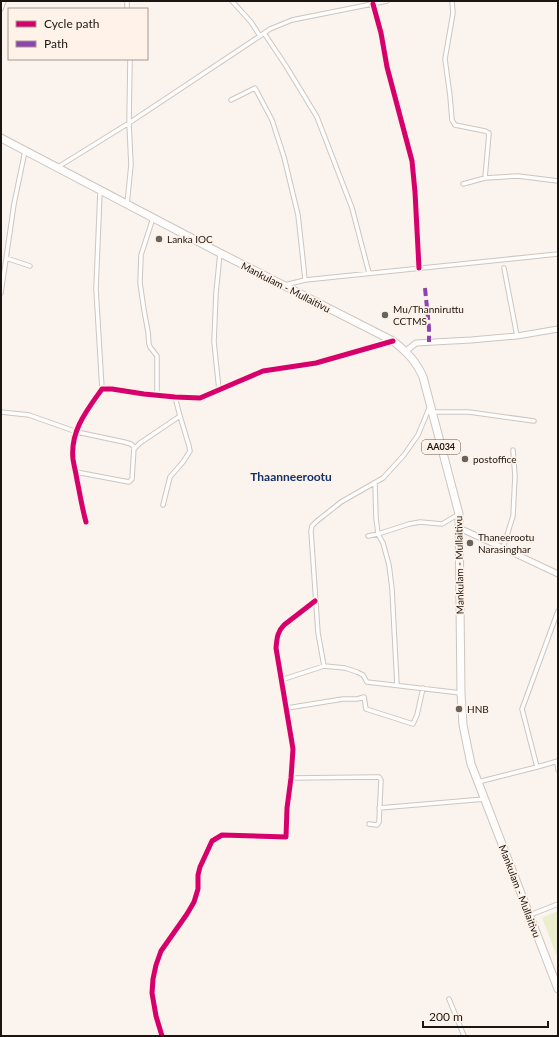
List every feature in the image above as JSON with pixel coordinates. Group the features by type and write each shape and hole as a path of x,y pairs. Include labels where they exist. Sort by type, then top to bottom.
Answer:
{"highway":[{"name":"Mankulam - Mullaitivu","path":"1,138 220,254 393,341 406,350 419,368 423,377 459,514 461,693 463,725 467,748 471,764 558,989"}],"street":[{"path":"1,9 4,1"},
{"path":"232,1 262,34 286,66 317,117 352,208 369,273"},
{"path":"58,168 129,123 270,29 292,20 387,1"},
{"path":"452,1 453,13 445,59 452,120 455,125 485,131 488,133 485,178"},
{"path":"373,4 387,66 412,161 419,268"},
{"path":"127,204 131,165 129,123 130,60"},
{"path":"231,100 255,88 272,120 284,157 298,215 305,280"},
{"path":"1,293 14,204 25,151"},
{"path":"463,184 485,178 518,176 558,181"},
{"path":"86,522 73,459 73,447 78,425 87,409 102,389 96,289 100,190"},
{"path":"153,218 142,255 140,283 149,344 157,356 157,396"},
{"path":"219,390 214,342 216,293 220,254"},
{"path":"282,286 305,280 558,254"},
{"path":"6,258 30,266"},
{"path":"504,268 517,336"},
{"path":"406,350 416,343 517,336 558,329"},
{"path":"102,389 112,389 157,396 200,398 263,371 316,363 393,341"},
{"path":"163,505 170,477 190,451 175,397"},
{"path":"324,666 318,633 315,601 312,526 341,502 382,478 404,455 418,435 431,408 534,421"},
{"path":"1,412 29,415 77,432 124,442 131,444 134,447 132,479 129,482 76,472"},
{"path":"134,449 140,442 180,416"},
{"path":"504,548 513,516 515,476 513,450"},
{"path":"375,483 378,534 383,543 389,565 392,589 396,685"},
{"path":"368,536 420,522 442,524 459,514"},
{"path":"459,528 558,574"},
{"path":"162,1036 156,1016 152,993 156,965 161,951 188,914 194,902 198,888 200,867 212,841 222,835 286,837 287,808 294,749 276,648 277,636 280,629 284,625 315,601"},
{"path":"536,767 522,709 558,611"},
{"path":"281,680 324,666 346,668 357,672 363,675 367,682 461,693"},
{"path":"287,708 343,699 357,700 364,697 366,709 413,724 423,688"},
{"path":"478,782 558,761 558,770"},
{"path":"291,778 379,777 381,780 379,822 377,825 369,824"},
{"path":"379,808 484,798"},
{"path":"530,916 558,904"},
{"path":"450,999 464,1036"}],"green space":[{"path":"558,911 558,959 542,918"}],"marked path":[{"path":"425,288 429,342"}],"cycle path":[{"path":"373,4 381,33 387,67 412,161 419,268"},
{"path":"86,522 73,462 74,439 85,413 102,389 175,397 200,398 263,371 316,363 393,341"},
{"path":"162,1036 156,1016 152,993 156,965 161,951 194,902 198,889 198,875 200,867 212,841 222,835 286,837 287,808 293,749 276,648 279,633 284,625 315,601"}],"place":[{"name":"Lanka IOC","path":"159,239"},
{"name":"Mu/Thanniruttu CCTMS","path":"385,315"},
{"name":"postoffice","path":"465,459"},
{"name":"Thaneerootu Narasinghar","path":"470,543"},
{"name":"HNB","path":"459,709"}],"district":[{"name":"Thaanneerootu","path":"291,477"}]}
